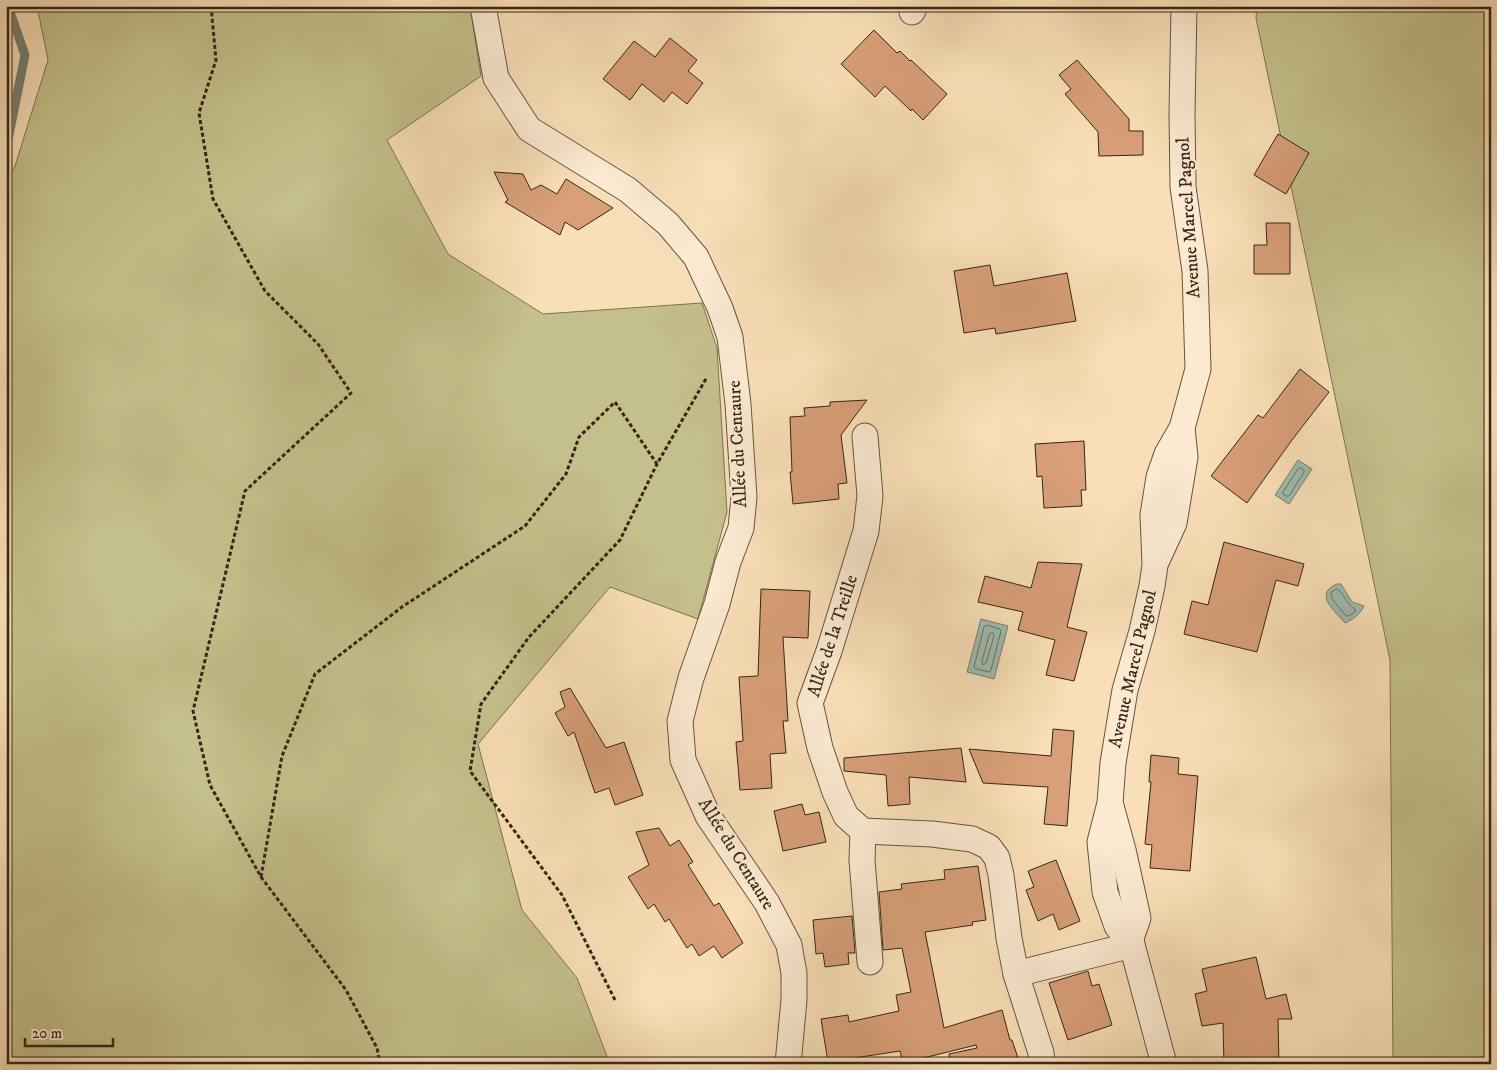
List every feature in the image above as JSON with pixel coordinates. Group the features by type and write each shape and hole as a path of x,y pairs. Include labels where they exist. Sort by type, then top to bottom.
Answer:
{"street":[{"name":"Allée du Centaure","path":"483,6 496,78 529,129 628,190 668,224 696,257 720,308 730,337 738,404 744,497 741,528 728,562 717,604 691,678 680,721 683,760 708,816 767,903 789,945 794,973 794,1000 788,1064"},
{"name":"Avenue Marcel Pagnol","path":"1164,1064 1131,943 1117,926 1105,892 1100,842 1110,803 1118,728 1125,690 1142,631 1152,586 1154,565 1153,515 1159,477 1167,454 1182,428 1198,370 1194,271 1183,187 1184,6"},
{"name":"Allée de la Treille","path":"863,831 846,816 835,792 820,748 810,703 829,651 866,532 870,496 865,436"},
{"path":"870,962 862,860 863,831 972,838 989,847 997,858 1016,974 1042,1064"},
{"path":"1016,974 1131,943"}],"path":[{"path":"210,6 216,60 199,113 213,199 265,291 318,344 351,393 245,491 193,711 210,785 261,877 346,990 377,1048 380,1064"},
{"path":"615,1000 562,895 470,771 481,704 529,637 620,540 657,464 730,337"},
{"path":"261,877 282,756 315,674 402,607 525,526 566,474 579,437 615,402 657,464"}],"shaded area":[{"path":"37,6 470,6 481,76 387,140 448,254 543,314 702,303 717,348 727,512 698,619 610,587 478,744 522,910 577,978 610,1064 6,1064 6,185 15,166 48,60"},
{"path":"1257,6 1491,6 1491,1064 1393,1064 1390,660 1256,18"}],"water":[{"path":"1298,460 1312,469 1289,504 1275,495"},
{"path":"1341,584 1352,602 1364,606 1356,616 1345,623 1326,598 1330,588"},
{"path":"981,619 1008,626 994,679 967,672"}],"building":[{"path":"874,30 897,53 900,51 911,60 947,94 923,120 885,86 875,97 841,64"},
{"path":"670,38 697,60 688,71 703,83 687,104 672,92 664,102 642,84 630,100 603,79 634,41 655,57"},
{"path":"1077,60 1129,119 1129,131 1143,131 1143,155 1099,156 1098,132 1065,94 1071,89 1059,75"},
{"path":"1278,134 1309,153 1286,194 1254,175"},
{"path":"494,172 523,174 531,190 541,185 557,194 566,179 613,208 578,230 565,222 560,235 505,202 508,200"},
{"path":"1266,223 1290,223 1290,274 1254,274 1254,245 1267,245"},
{"path":"990,265 994,286 1067,273 1076,321 996,334 995,328 964,333 954,271"},
{"path":"1300,369 1329,392 1247,503 1211,476 1258,415 1263,418"},
{"path":"867,400 841,435 847,483 838,484 839,499 793,504 790,472 792,472 790,417 805,416 804,408 830,406 830,402"},
{"path":"1084,441 1086,490 1081,490 1082,506 1044,508 1042,476 1037,477 1035,444"},
{"path":"1224,542 1304,564 1298,586 1276,580 1257,652 1184,634 1192,601 1208,605"},
{"path":"1038,562 1082,564 1067,627 1087,632 1074,681 1046,675 1055,640 1018,630 1023,612 978,602 985,576 1031,588"},
{"path":"761,589 810,591 808,638 783,637 788,721 783,721 786,753 770,754 772,788 740,790 736,742 743,741 739,677 758,676"},
{"path":"570,688 606,748 624,742 643,795 615,805 609,788 595,793 574,732 568,736 555,713 565,707 560,692"},
{"path":"1053,729 1074,731 1067,826 1044,824 1048,787 983,783 969,749 1051,756"},
{"path":"961,748 966,782 909,777 910,804 888,806 886,775 844,771 844,758"},
{"path":"1151,755 1179,758 1178,774 1198,776 1190,871 1150,868 1152,845 1145,844 1151,782 1149,782"},
{"path":"802,804 805,815 819,812 826,842 783,851 774,811"},
{"path":"659,828 670,846 679,840 693,862 688,865 714,906 719,903 743,943 722,958 714,946 699,956 692,944 687,948 669,919 665,922 654,904 648,909 628,877 649,865 636,832"},
{"path":"1056,860 1080,921 1059,930 1053,914 1038,921 1026,890 1034,887 1028,871"},
{"path":"978,866 986,920 972,922 973,925 925,932 944,1028 1002,1010 1010,1040 1012,1040 1020,1064 950,1064 949,1054 977,1048 976,1045 903,1063 900,1051 828,1062 821,1019 848,1015 849,1022 899,1011 896,995 911,992 902,948 883,950 879,892 902,889 901,884 945,879 944,870"},
{"path":"852,916 855,953 848,953 849,964 825,967 823,953 816,954 813,920"},
{"path":"1256,957 1266,999 1286,994 1292,1019 1278,1019 1279,1064 1224,1064 1223,1023 1202,1026 1195,994 1207,991 1202,969"},
{"path":"1088,971 1092,986 1099,984 1112,1025 1068,1040 1049,983"}],"waterway":[{"path":"6,150 25,55 8,6"}]}
